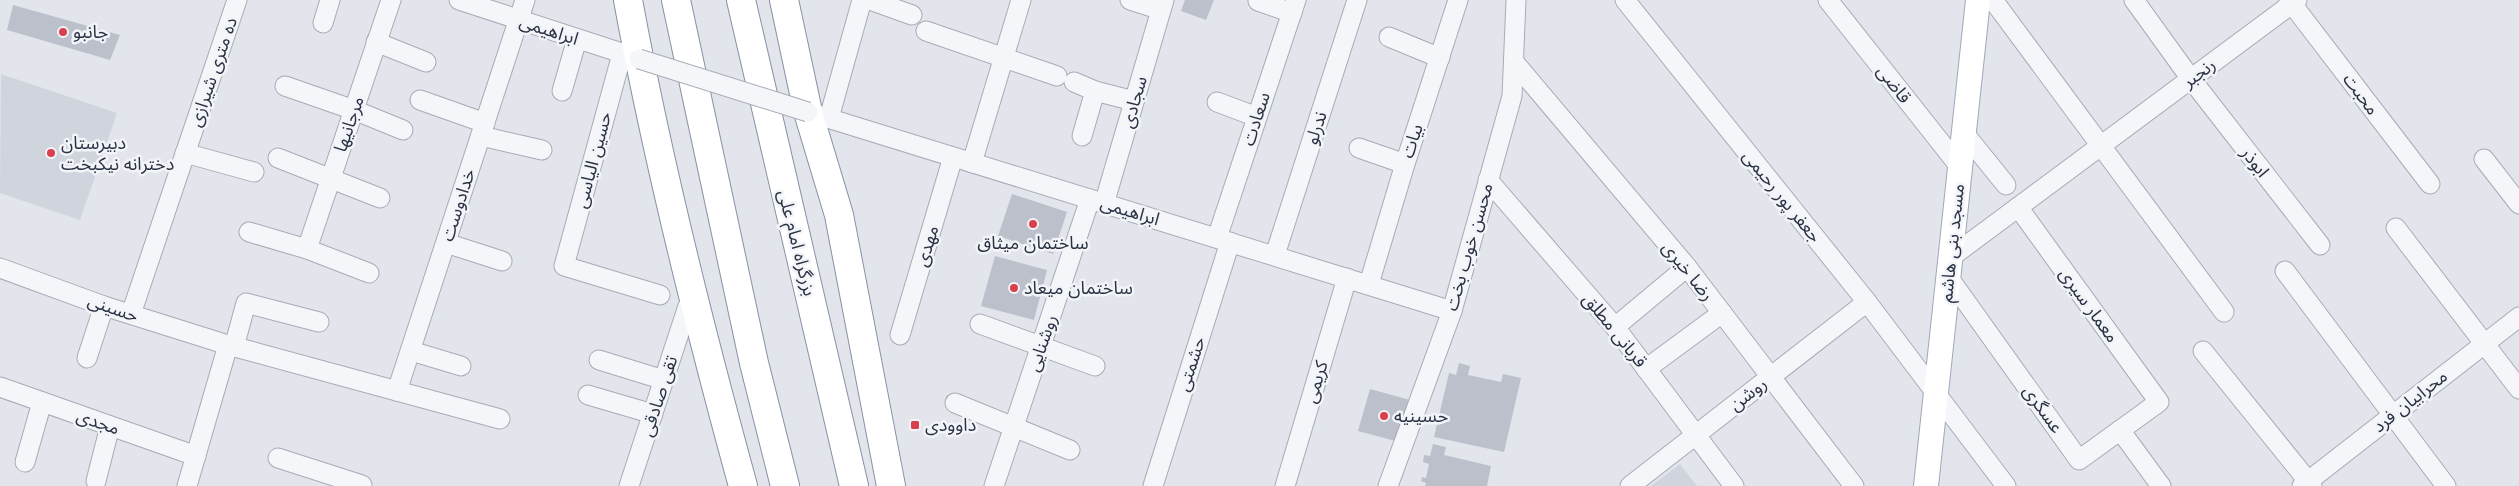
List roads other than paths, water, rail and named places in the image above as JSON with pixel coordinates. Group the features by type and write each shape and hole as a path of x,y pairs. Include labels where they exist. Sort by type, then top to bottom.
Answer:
{"highway":[{"path":"628,0 631,56 720,404 743,486"},
{"path":"676,0 754,363 785,486"},
{"name":"بزرگراه امام علی","path":"741,0 854,486"},
{"path":"784,0 818,115 891,486"},
{"path":"720,404 730,486"}],"main road":[{"name":"مسجد بنی هاشم","path":"1926,486 1978,0"},
{"path":"873,396 905,486"}],"street":[{"name":"ده متری شیرازی","path":"131,314 237,0"},
{"path":"323,23 330,0"},
{"name":"مرجانیها","path":"307,249 391,0"},
{"name":"ابراهیمی","path":"459,0 818,115 1452,310"},
{"name":"خدادوست","path":"397,391 525,0"},
{"path":"818,115 862,0"},
{"path":"870,0 912,15"},
{"path":"972,163 1021,0"},
{"path":"1130,0 1162,5"},
{"name":"ندرلو","path":"1276,256 1357,0"},
{"name":"بیات","path":"1369,284 1405,164 1458,0"},
{"name":"محسن خوب بخت","path":"1388,486 1452,310 1512,96 1516,0"},
{"name":"جعفر پور رحیمی","path":"1626,0 1867,302 2006,486"},
{"name":"قاضی","path":"1828,0 1960,167"},
{"path":"1993,0 2224,312"},
{"name":"ابوذر","path":"2134,0 2191,79 2320,245"},
{"path":"1258,1 1294,7"},
{"name":"رنجبر","path":"1950,267 2018,207 2293,1"},
{"name":"محبت","path":"2293,1 2430,184"},
{"name":"سجادی","path":"1097,201 1134,101 1162,5"},
{"name":"سعادت","path":"1223,240 1257,117 1294,7"},
{"path":"926,31 1096,91 1134,101"},
{"path":"1389,37 1440,58"},
{"path":"562,91 577,39"},
{"path":"376,42 426,62"},
{"name":"حسین الیاسی","path":"631,56 564,266 660,295"},
{"name":"رضا خیری","path":"1514,62 1687,267 1854,486"},
{"path":"285,86 354,110 403,130"},
{"path":"1082,136 1096,91"},
{"path":"420,100 483,130 542,150"},
{"path":"1217,102 1257,117"},
{"path":"1964,133 2006,185"},
{"path":"1359,148 1405,164"},
{"path":"185,153 254,172"},
{"name":"مهدی","path":"900,335 954,157"},
{"path":"278,158 380,198"},
{"path":"2484,159 2519,204"},
{"name":"قربانی مطلق","path":"1488,180 1615,327 1734,486"},
{"name":"روشنایی","path":"994,486 1040,347 1097,201"},
{"name":"معمار سیری","path":"2018,207 2159,402"},
{"path":"2396,228 2519,389"},
{"path":"249,232 307,249 369,273"},
{"name":"حشمتی","path":"1153,486 1223,240"},
{"path":"446,243 502,261"},
{"path":"1615,327 1687,267"},
{"name":"عسگری","path":"1950,267 2080,460 2159,402"},
{"name":"حسینی","path":"0,268 104,306 231,346"},
{"path":"2285,271 2446,486"},
{"name":"کریمی","path":"1285,486 1347,278"},
{"name":"روشن","path":"1630,486 1867,302"},
{"path":"187,486 246,303 319,322"},
{"path":"87,358 104,306"},
{"name":"تقی صادقی","path":"629,486 688,306"},
{"path":"1646,369 1722,313"},
{"name":"محرابیان فرد","path":"2307,484 2393,414 2519,317"},
{"path":"980,324 1095,366"},
{"path":"231,346 500,419"},
{"path":"411,351 462,366"},
{"path":"2203,351 2307,484"},
{"path":"599,360 664,380"},
{"name":"مجدی","path":"0,387 196,456"},
{"path":"588,395 653,414"},
{"path":"25,462 42,402"},
{"path":"955,403 1070,450"},
{"path":"96,481 110,426"},
{"path":"2120,430 2161,486"},
{"path":"278,458 316,478 362,485"}],"place":[{"name":"جانبو","path":"63,32"},
{"name":"دبیرستان دخترانه نیکبخت","path":"51,153"},
{"name":"ساختمان میثاق","path":"1033,224"},
{"name":"ساختمان میعاد","path":"1014,288"},
{"name":"حسینیه","path":"1384,416"},
{"name":"داوودی","path":"915,425"}]}
